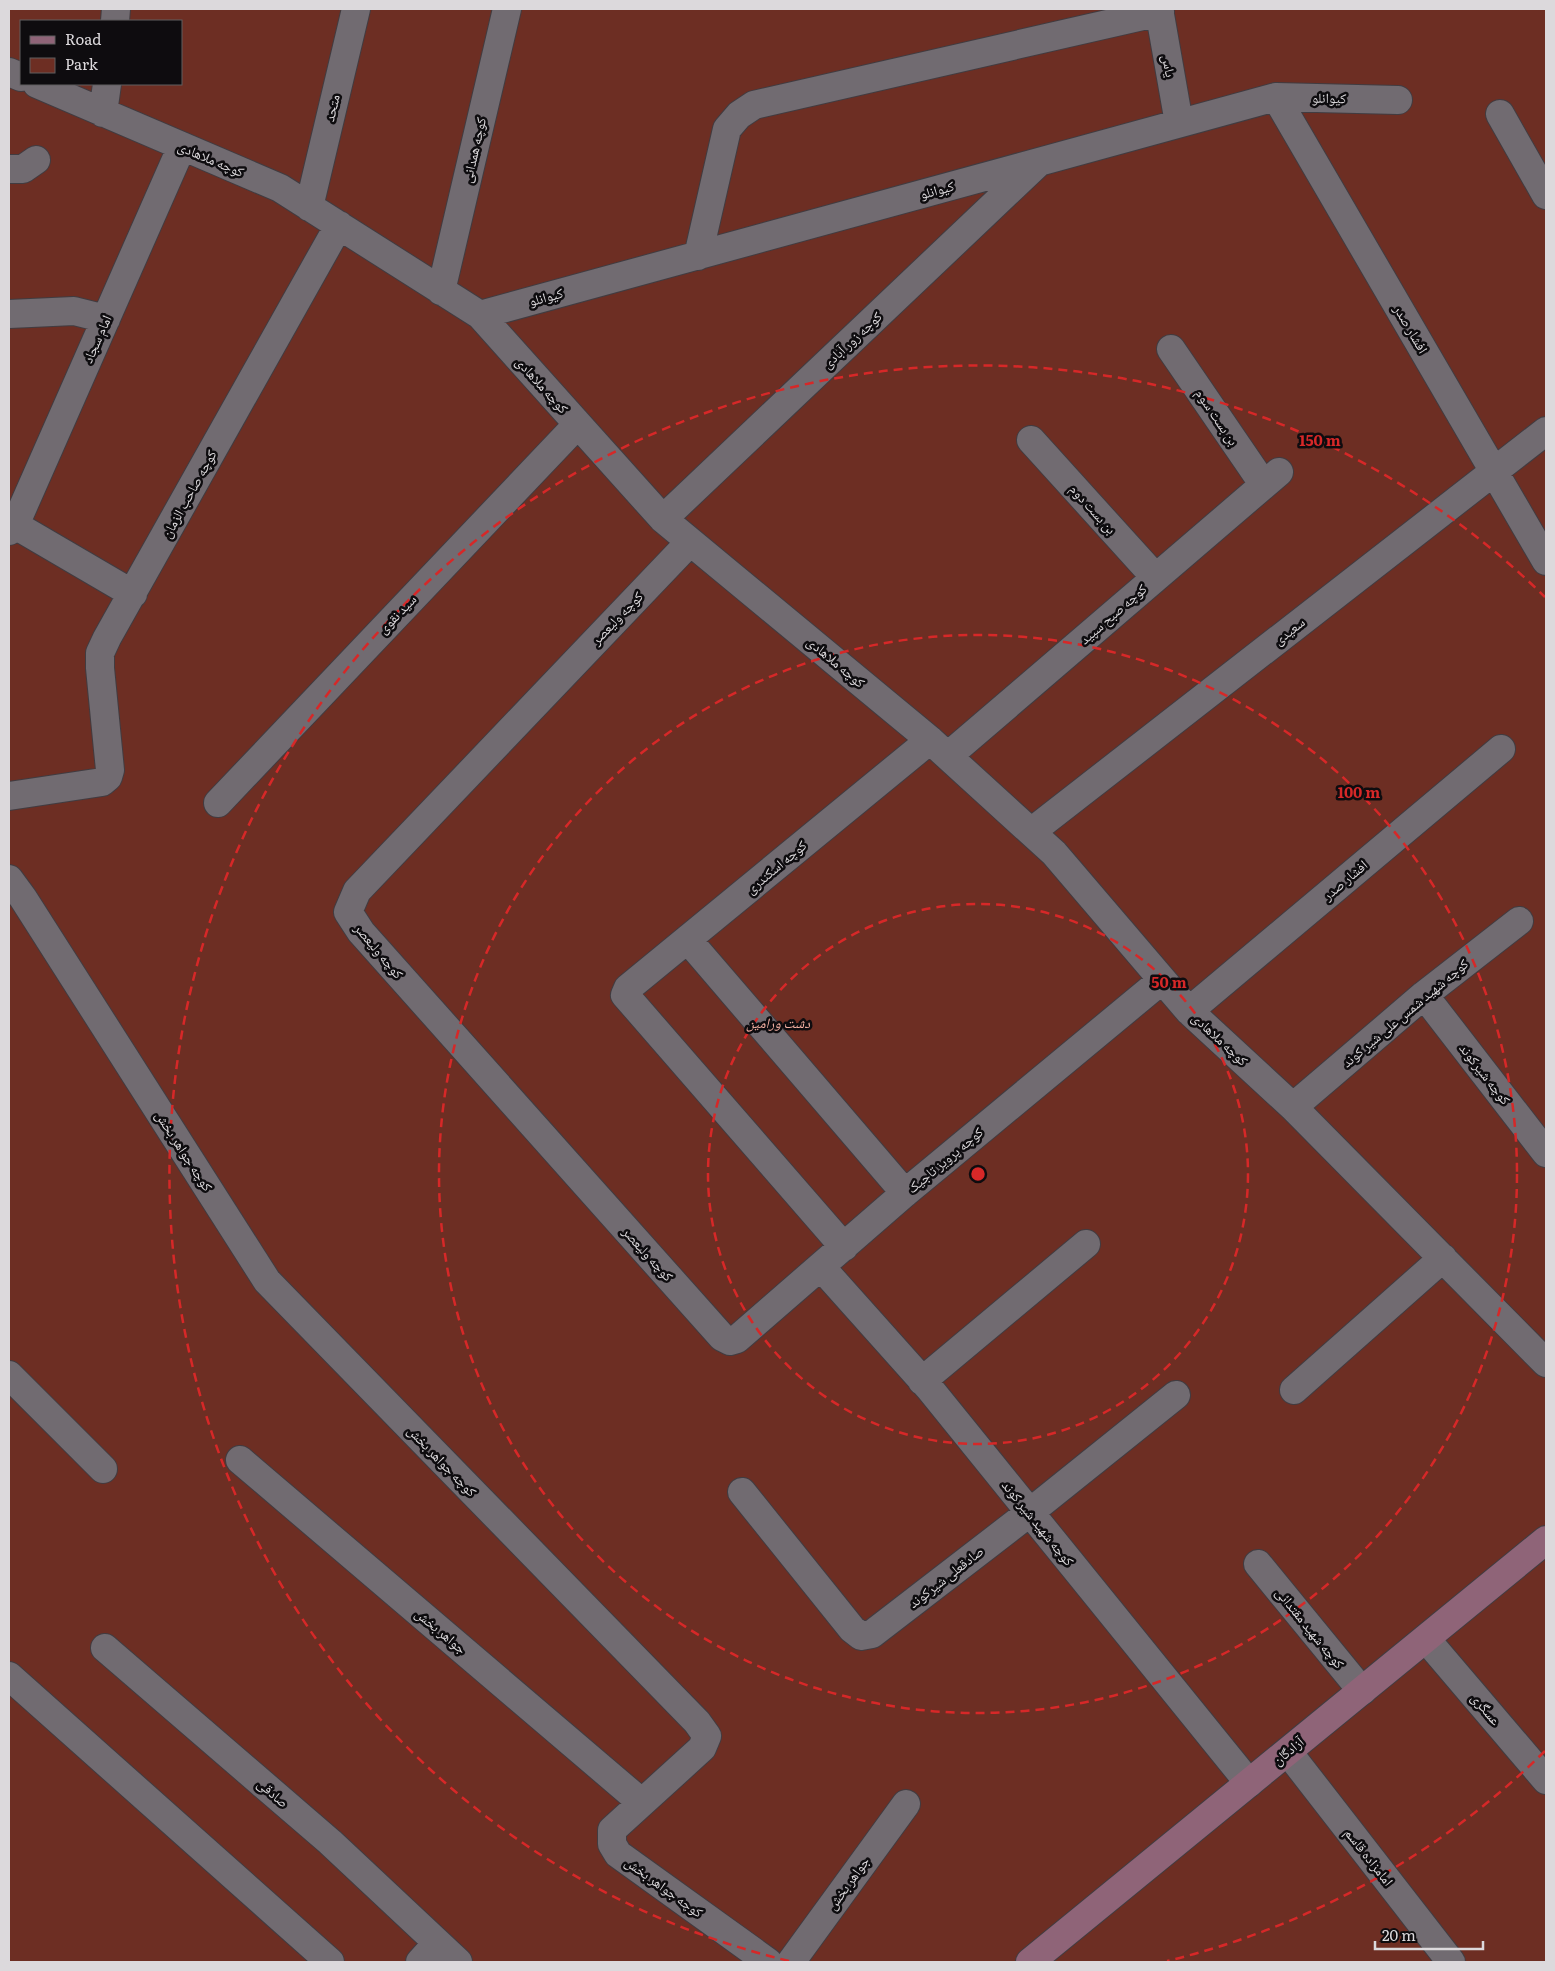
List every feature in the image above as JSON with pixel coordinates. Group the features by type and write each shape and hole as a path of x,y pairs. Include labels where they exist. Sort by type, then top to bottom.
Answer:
{"main road":[{"name":"آزادگان","path":"1030,1962 1546,1540"}],"street":[{"name":"متحد","path":"309,207 356,9"},
{"name":"کوچه همدانی","path":"441,291 507,9"},
{"name":"یاس","path":"1160,10 1179,123"},
{"path":"698,256 727,129 739,115 754,105 1160,10"},
{"name":"کوچه ملاهادی","path":"39,85 280,188 480,315 662,519 939,748 1054,853 1189,1011 1294,1107 1546,1363"},
{"path":"103,112 107,85"},
{"name":"کیوانلو","path":"480,315 1276,97 1398,100"},
{"name":"افشار صدر","path":"1276,97 1546,562"},
{"path":"1500,114 1546,195"},
{"name":"امام سجاد","path":"12,528 182,146"},
{"path":"9,169 24,170 36,160"},
{"name":"کوچه زور آبادی","path":"662,519 1040,161"},
{"name":"کوچه صاحب الزمان","path":"9,796 102,782 108,777 110,770 100,653 338,225"},
{"path":"9,314 74,311 106,319"},
{"name":"بن بست سوم","path":"1170,349 1271,478"},
{"name":"سید نقوی","path":"218,803 577,425"},
{"name":"سعیدی","path":"1031,832 1546,430"},
{"name":"بن بست دوم","path":"1031,440 1155,578"},
{"name":"کوچه صبح سپید","path":"939,748 1155,578 1271,478"},
{"path":"12,528 133,594"},
{"name":"کوچه ولیعصر","path":"690,542 357,891 348,912 361,932 722,1337 730,1341"},
{"name":"کوچه اسکندری","path":"844,1247 625,996 628,988 688,940 939,748"},
{"name":"افشار صدر","path":"1189,1011 1501,749"},
{"name":"کوچه جواهر بخش","path":"9,879 23,898 267,1281 698,1722 707,1736 702,1748 612,1830 612,1844 618,1854 768,1962"},
{"name":"کوچه شهید شمس علی شیر کوند","path":"1294,1107 1424,995 1519,921"},
{"path":"688,940 905,1193"},
{"name":"کوچه پرویز تاجیک","path":"730,1341 737,1340 905,1193 1162,980"},
{"name":"کوچه شیرکوند","path":"1424,995 1546,1153"},
{"path":"922,1381 1086,1244"},
{"path":"1294,1390 1442,1258"},
{"name":"کوچه شهید شیر کوند","path":"821,1267 922,1381 1249,1783"},
{"path":"9,1375 104,1469"},
{"name":"صادقعلی شیرکوند","path":"742,1492 852,1629 861,1636 872,1634 1176,1395"},
{"name":"جواهر بخش","path":"240,1460 641,1802"},
{"name":"کوچه شهید مقتدائی","path":"1258,1564 1362,1691"},
{"name":"عسگری","path":"1426,1639 1546,1780"},
{"name":"صادقی","path":"105,1648 330,1842 429,1953 458,1962"},
{"path":"9,1676 330,1962"},
{"name":"امامزاده قاسم","path":"1288,1752 1450,1962"},
{"name":"جواهر بخش","path":"791,1962 906,1804"}],"green space":[{"name":"دشت ورامین","path":"9,9 1546,9 1546,1962 9,1962"}]}
